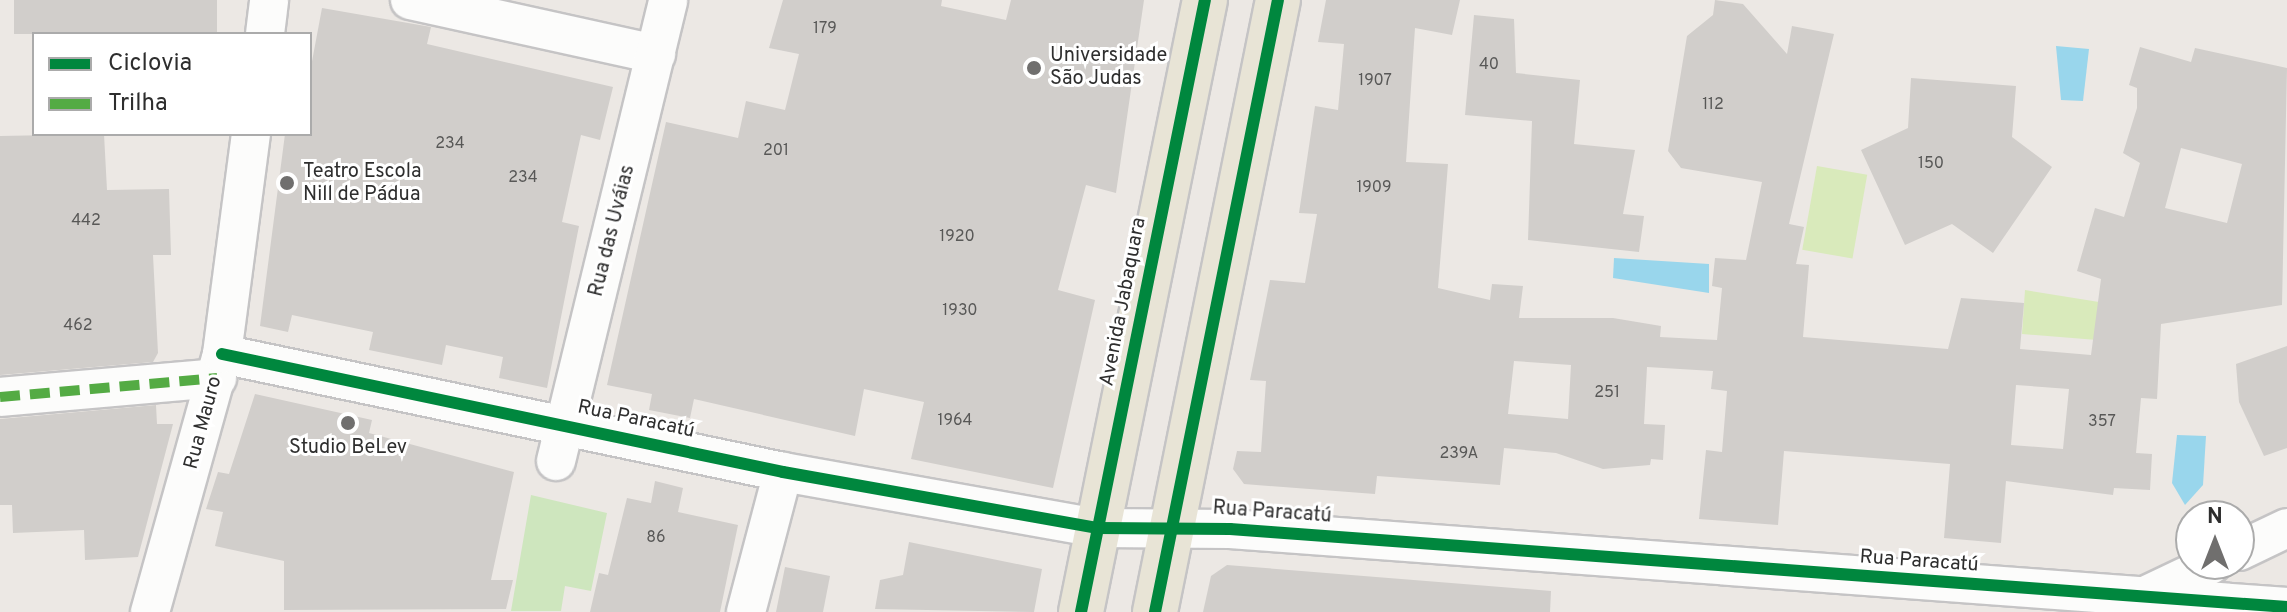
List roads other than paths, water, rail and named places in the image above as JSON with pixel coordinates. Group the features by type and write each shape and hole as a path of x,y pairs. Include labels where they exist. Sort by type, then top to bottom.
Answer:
{"main road":[{"name":"Avenida Jabaquara","path":"1081,612 1205,0"},
{"path":"1155,612 1278,0"}],"street":[{"path":"265,32 269,0"},
{"path":"410,0 656,54"},
{"name":"Rua das Uváias","path":"561,444 668,0"},
{"name":"Rua Mauro","path":"150,612 220,366 251,136"},
{"name":"Rua Paracatú","path":"0,397 220,366 561,444 783,472 1098,528 1172,529 1983,600 2287,607"},
{"path":"746,612 783,472"},
{"path":"2255,543 2287,528"},
{"path":"2129,604 2179,580"}],"water":[{"path":"2056,46 2089,49 2083,101 2061,100"},
{"path":"1614,258 1709,264 1709,293 1613,278"},
{"path":"2177,435 2206,436 2203,485 2190,500 2182,500 2172,483"}],"place":[{"name":"Universidade São Judas","path":"1034,68"},
{"name":"Teatro Escola Nill de Pádua","path":"287,183"},
{"name":"Studio BeLev","path":"348,423"}]}
